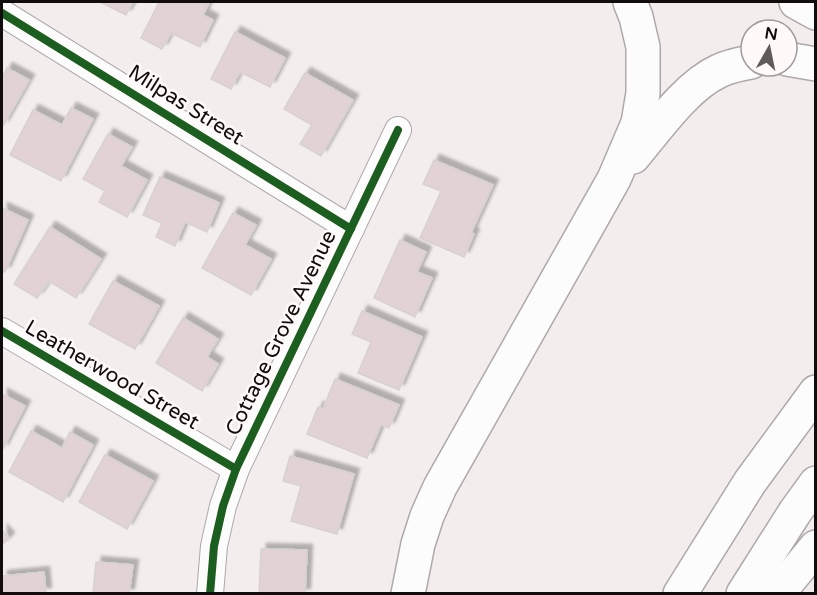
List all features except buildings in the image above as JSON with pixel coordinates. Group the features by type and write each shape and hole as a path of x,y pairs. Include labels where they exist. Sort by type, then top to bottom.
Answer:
{"main road":[{"path":"415,586 418,544 440,487 614,179 638,123 643,93 644,47 630,2"},
{"path":"796,2 816,13"},
{"path":"799,61 816,64"},
{"path":"614,179 682,99 717,71 739,64"},
{"path":"680,594 750,482 816,392"},
{"path":"743,594 816,483"},
{"path":"774,594 785,585 816,547"}],"street":[{"name":"Milpas Street","path":"2,13 351,229"},
{"name":"Cottage Grove Avenue","path":"210,594 214,546 223,506 236,469 398,130"},
{"name":"Leatherwood Street","path":"2,331 236,469"}],"cycle path":[{"path":"2,13 351,229"},
{"path":"210,594 214,546 223,506 236,469 398,130"},
{"path":"2,331 236,469"}]}
